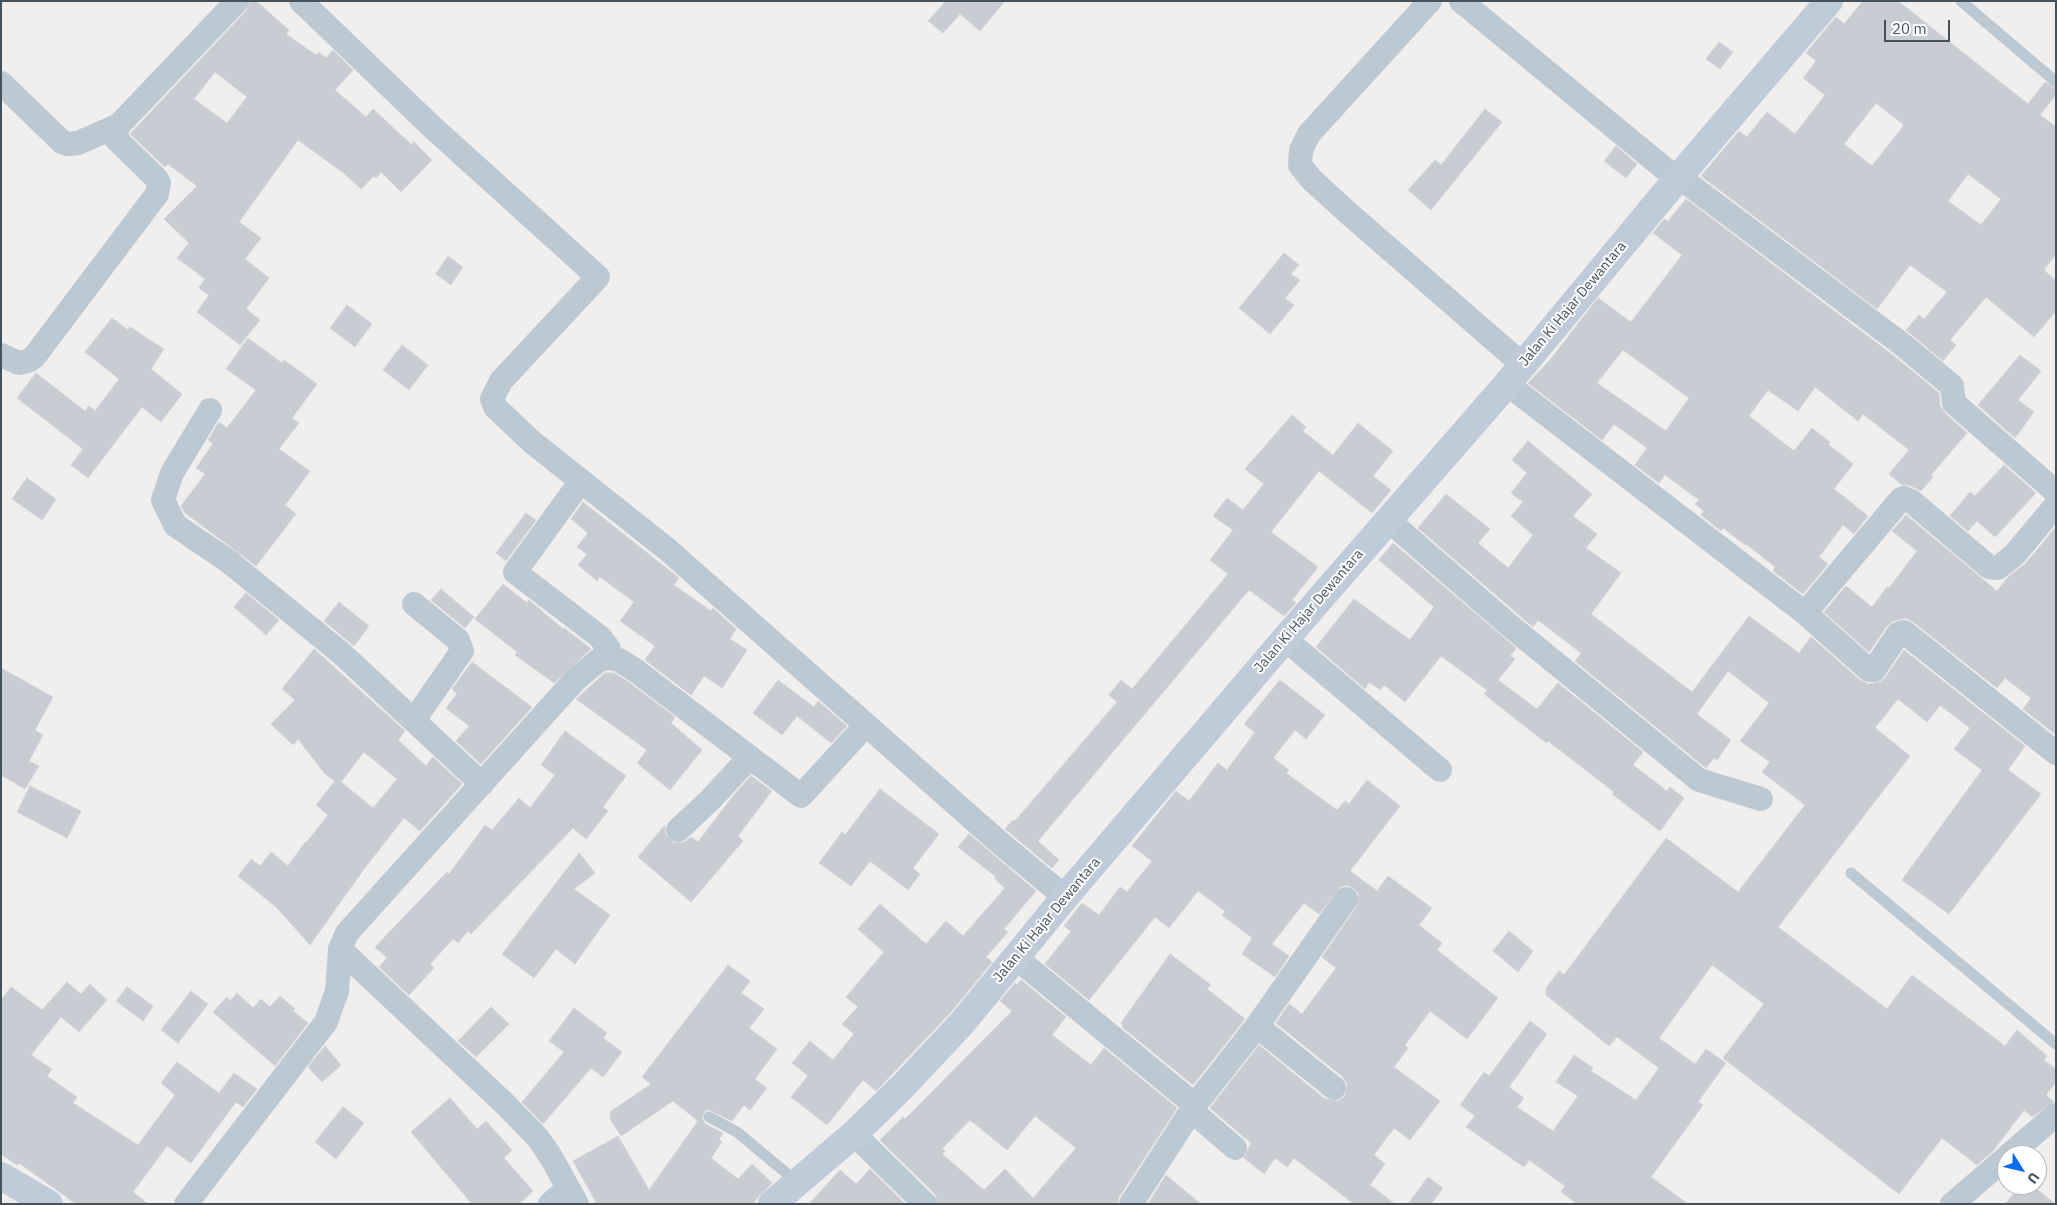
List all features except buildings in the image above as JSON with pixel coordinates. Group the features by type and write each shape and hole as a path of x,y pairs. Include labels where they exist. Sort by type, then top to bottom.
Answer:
{"street":[{"path":"1,83 62,142 68,144 78,143 119,125 236,1"},
{"path":"301,1 430,125 598,278 501,381 494,392 492,400 495,407 532,442 668,550 1065,897"},
{"path":"1430,1 1309,134 1301,150 1300,165 1311,179 1348,212 1515,375 1805,613 1869,670 1874,670 1898,634 1904,632 2056,753"},
{"path":"1461,1 1678,178 1903,345 1952,386 1954,404 2056,492"},
{"name":"Jalan Ki Hajar Dewantara","path":"772,1204 854,1134 934,1054 1284,639 1515,375 1678,178 1829,1"},
{"path":"1,355 19,363 34,357 157,194 159,183 156,178 116,140 115,136 119,125"},
{"path":"210,410 172,472 164,500 175,525 228,560 341,654 482,784"},
{"path":"582,481 515,572 600,637 608,649 608,658"},
{"path":"1805,613 1901,499 1911,501 1989,567 1998,568 2015,554 2056,505"},
{"path":"1388,520 1509,625 1699,780 1761,799"},
{"path":"414,604 458,640 462,651 414,720"},
{"path":"1284,639 1440,770"},
{"path":"186,1204 326,1022 338,991 342,940 353,925 575,680 598,660 608,658 619,660 635,670 800,796 866,725"},
{"path":"678,830 710,800 750,757"},
{"path":"1131,1204 1193,1108 1256,1026 1346,899"},
{"path":"340,949 505,1104 538,1138 551,1156 565,1199"},
{"path":"1015,957 1193,1108 1235,1148"},
{"path":"1256,1026 1334,1088"},
{"path":"2021,1145 2056,1115"},
{"path":"854,1134 925,1204"},
{"path":"1952,1204 1997,1165"},
{"path":"1,1176 49,1204"}],"lane":[{"path":"1961,1 2056,82"},
{"path":"1851,873 2056,1044"},
{"path":"709,1117 737,1132 798,1182"}]}
